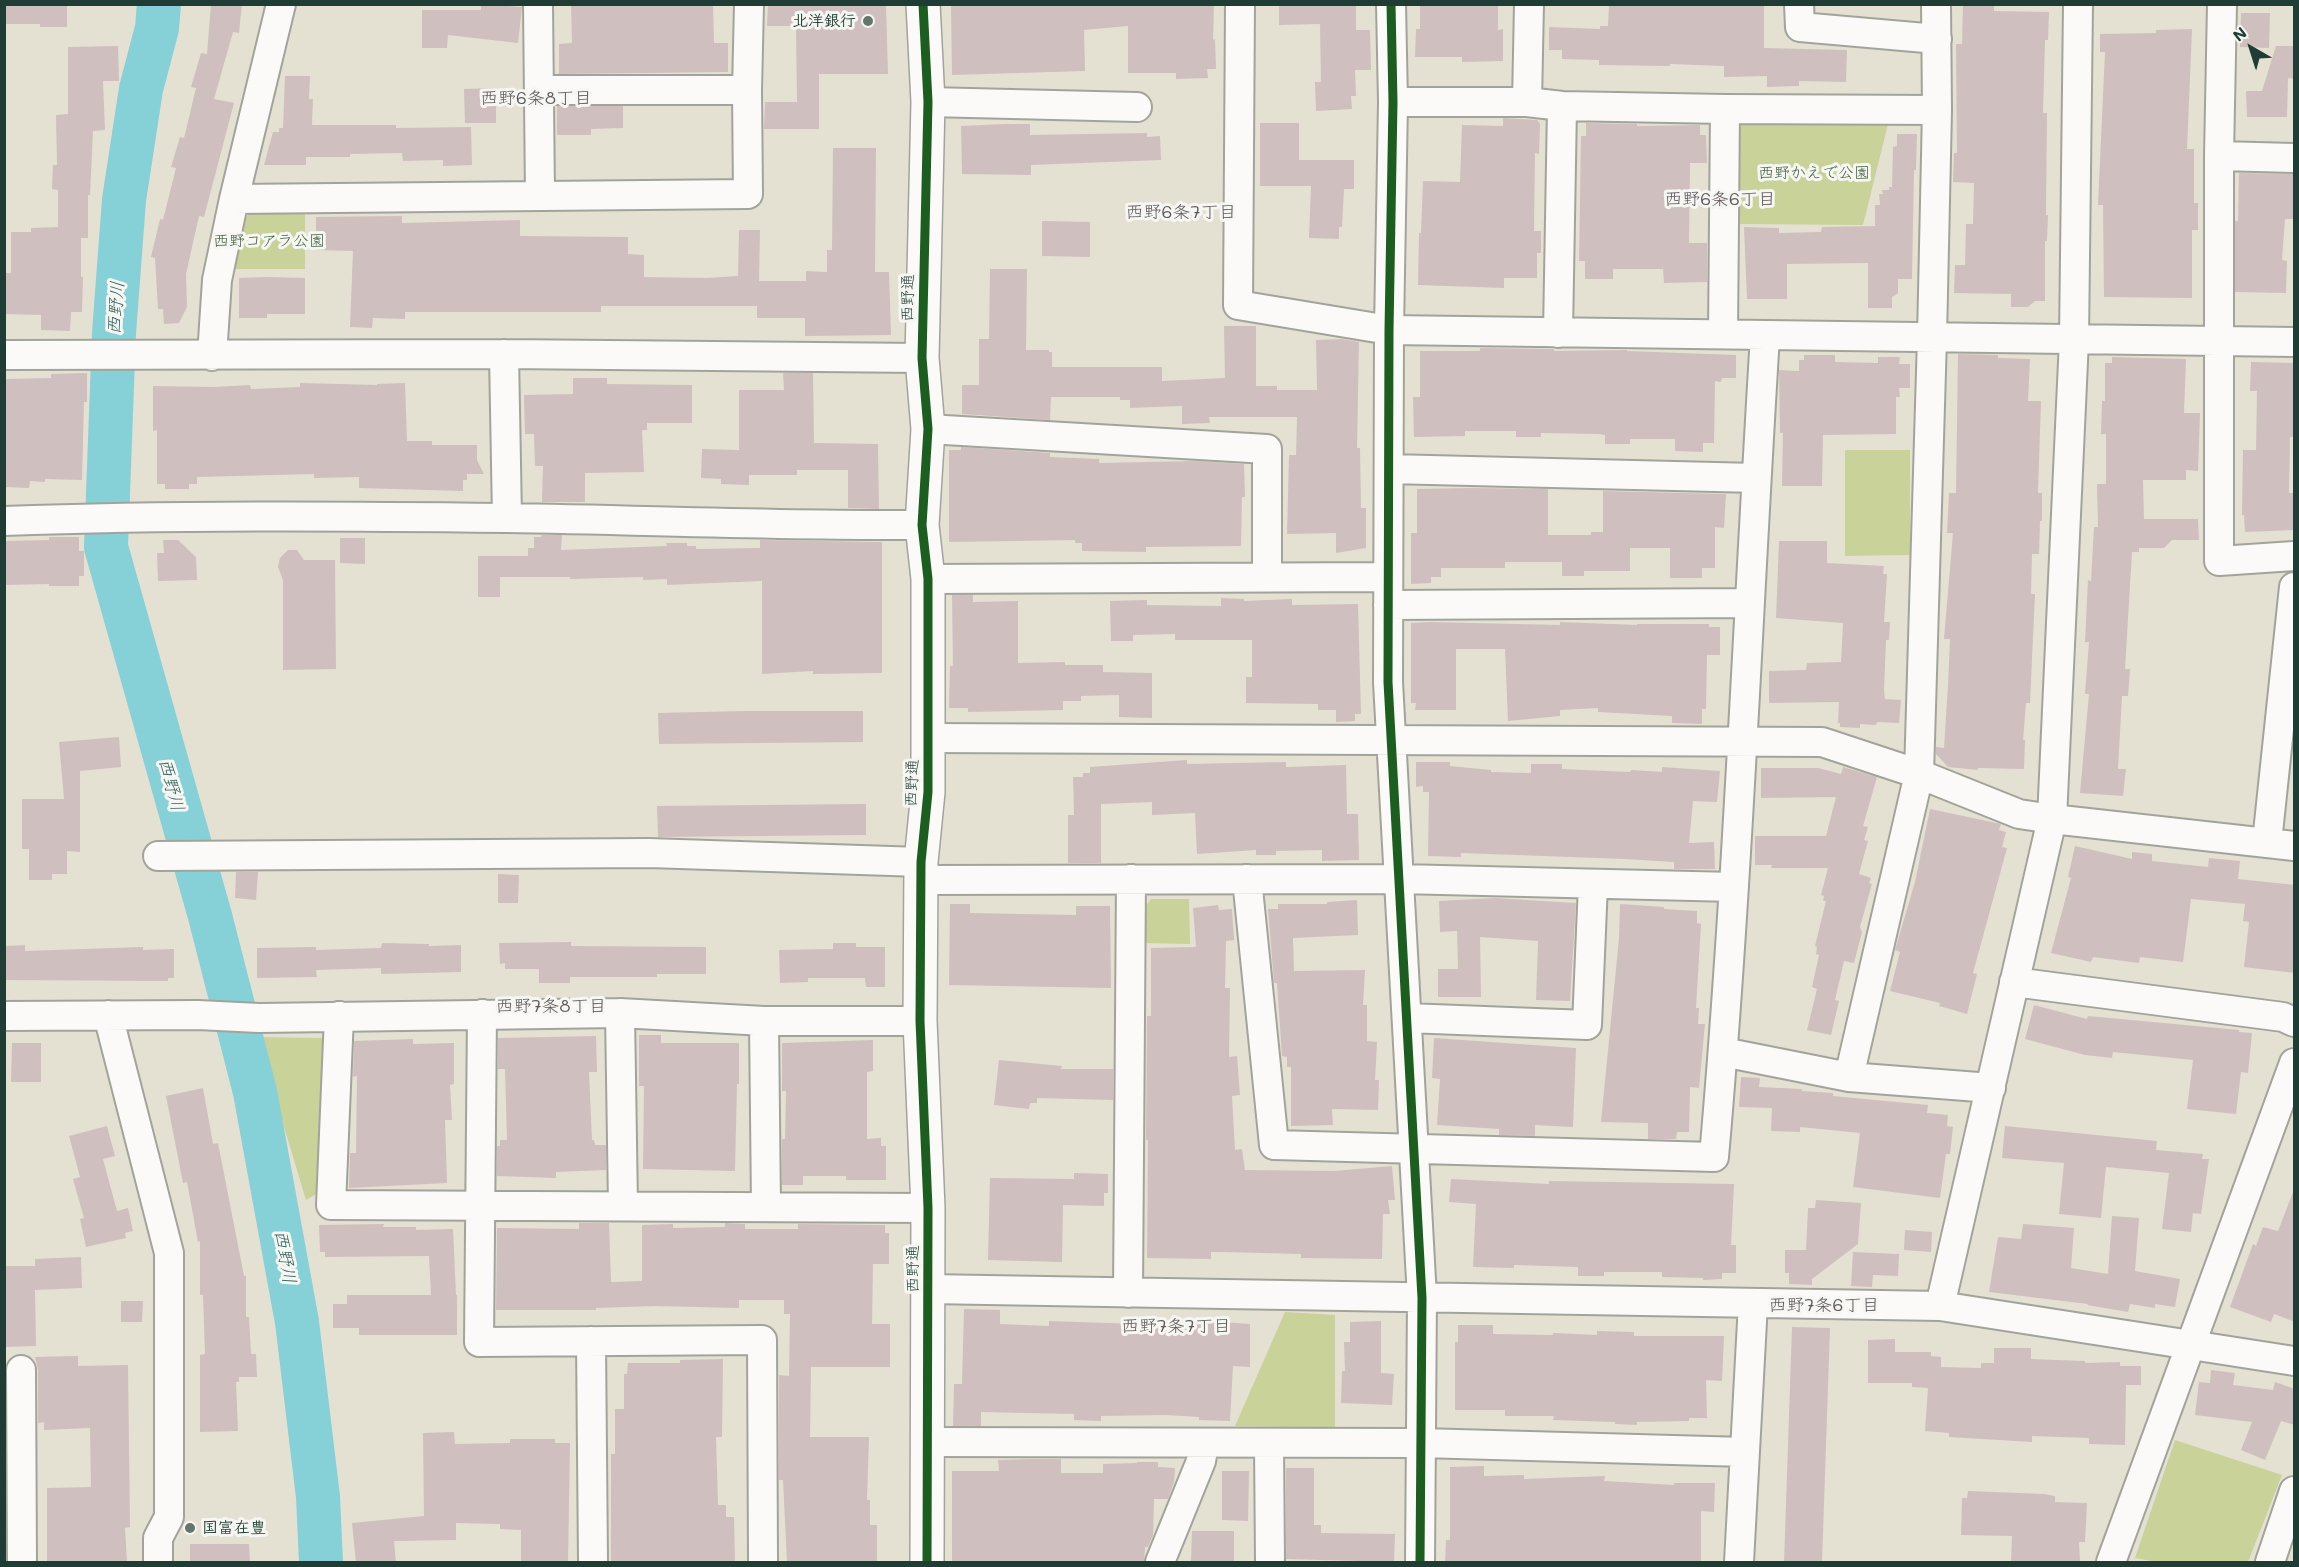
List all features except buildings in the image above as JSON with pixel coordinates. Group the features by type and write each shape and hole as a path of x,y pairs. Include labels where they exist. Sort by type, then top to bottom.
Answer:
{"street":[{"path":"212,356 217,280 281,4"},
{"path":"538,4 540,196"},
{"path":"234,199 747,194 749,4"},
{"name":"西野通","path":"923,4 928,102 922,358 928,429 921,525 928,579 928,792 921,871 920,1021 928,1208 927,1563"},
{"path":"1240,4 1238,305 1389,330 2295,342"},
{"path":"1391,4 1394,102 1389,330 1388,682 1422,1298 1420,1563"},
{"path":"1527,102 1530,4"},
{"path":"1799,4 1800,27 1937,39"},
{"path":"1849,1077 1920,774 1937,110 1936,4"},
{"path":"1940,1306 2052,819 2074,340 2078,4"},
{"path":"2222,4 2219,156 2219,561 2295,556"},
{"path":"539,90 747,90"},
{"path":"928,102 1137,107"},
{"path":"1394,102 1527,102 1562,106 1725,109 1937,110"},
{"path":"1558,333 1562,106"},
{"path":"1723,334 1725,109"},
{"path":"2219,156 2295,158"},
{"path":"1247,879 1274,1145 1714,1157 1734,887 1765,336"},
{"path":"4,356 504,354 922,358"},
{"path":"504,354 507,518"},
{"path":"928,429 1267,449 1267,577"},
{"path":"1389,469 1756,478"},
{"path":"4,521 88,518 507,518 803,526 921,525"},
{"path":"928,579 1388,577"},
{"path":"928,738 1822,742 1920,774 2019,814 2281,844 2295,587"},
{"path":"1388,605 1749,603"},
{"path":"158,856 649,853 921,871 1131,879 1399,879 1734,887"},
{"path":"1128,1293 1131,879"},
{"path":"1407,1018 1587,1025 1593,884"},
{"path":"2014,982 2283,1017 2295,1022"},
{"path":"4,1016 198,1015 260,1018 621,1013 764,1021 920,1021"},
{"path":"621,1013 623,1206"},
{"path":"482,1014 479,1342 762,1340 763,1563"},
{"path":"108,1015 169,1253 169,1517 158,1538 158,1563"},
{"path":"339,1016 331,1205 928,1208"},
{"path":"764,1021 766,1207"},
{"path":"1723,1052 1849,1077 1990,1088"},
{"path":"2111,1563 2295,1063"},
{"path":"927,1289 1940,1306 2295,1361"},
{"path":"1739,1563 1753,1303"},
{"path":"591,1341 592,1563"},
{"path":"21,1370 14,1460 22,1563"},
{"path":"927,1442 1421,1443 1745,1452"},
{"path":"1160,1563 1201,1461 1204,1444"},
{"path":"1269,1444 1269,1563"},
{"path":"2270,1563 2290,1518 2295,1491"}],"green space":[{"name":"西野かえで公園","path":"1889,120 1863,225 1738,224 1739,126 1746,121"},
{"name":"西野コアラ公園","path":"250,213 305,213 305,269 233,269 243,221"},
{"path":"1845,450 1910,450 1910,555 1845,556"},
{"path":"1151,899 1189,899 1190,944 1145,943 1145,907"},
{"path":"257,1037 322,1038 326,1043 325,1189 306,1200"},
{"path":"1285,1312 1335,1315 1335,1428 1235,1426"},
{"path":"2175,1440 2282,1475 2248,1562 2157,1562 2135,1558"}],"waterway":[{"name":"西野川","path":"159,4 157,28 141,89 124,200 114,333 106,547 210,916 255,1092 297,1322 318,1497 321,1562"}],"cycle path":[{"path":"923,4 928,102 922,358 928,429 922,525 928,579 928,792 921,862 920,1021 928,1208 927,1562"},
{"path":"1391,4 1393,102 1389,330 1388,682 1422,1298 1420,1562"}],"place":[{"name":"北洋銀行","path":"868,21"},
{"name":"国富在豊","path":"190,1528"}],"district":[{"name":"西野6条8丁目","path":"536,98"},
{"name":"西野6条6丁目","path":"1720,199"},
{"name":"西野6条7丁目","path":"1181,212"},
{"name":"西野7条8丁目","path":"551,1006"},
{"name":"西野7条6丁目","path":"1824,1305"},
{"name":"西野7条7丁目","path":"1176,1326"}]}
